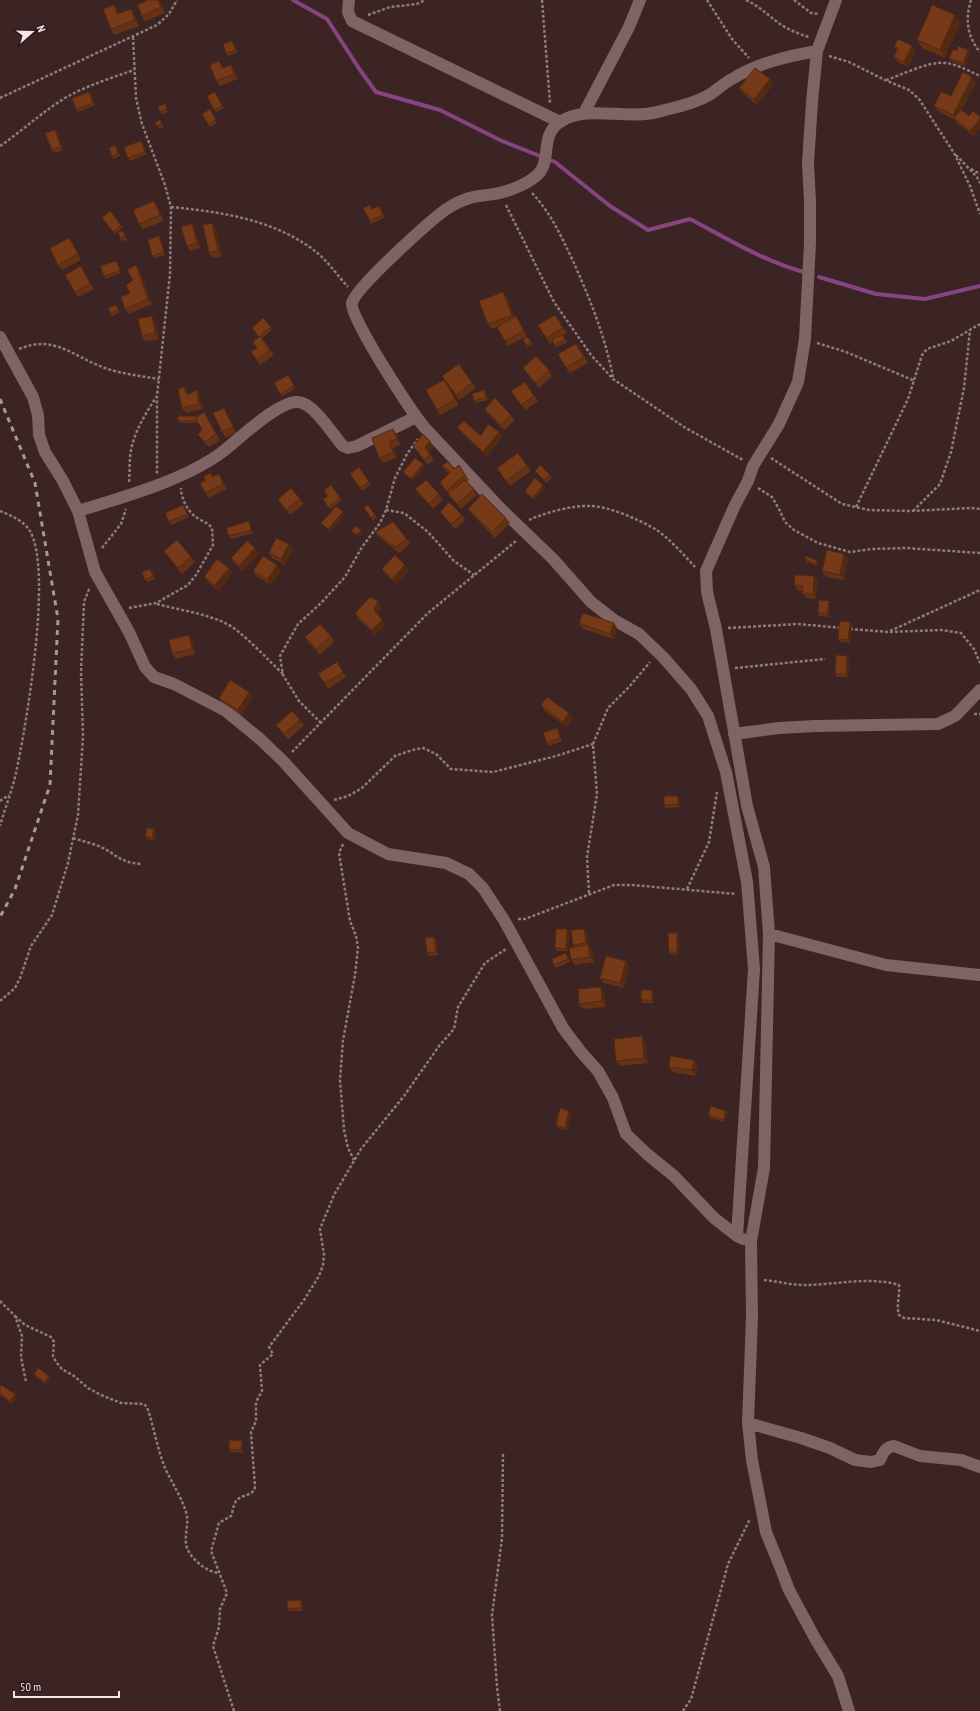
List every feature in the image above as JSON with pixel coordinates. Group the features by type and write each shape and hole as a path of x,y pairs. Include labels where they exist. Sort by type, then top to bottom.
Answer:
{"street":[{"path":"349,0 348,12 352,20 556,120 584,113 645,114 683,106 708,96 732,78 756,66 819,46"},
{"path":"584,113 629,28 640,0"},
{"path":"836,0 819,46 812,102 808,163 810,243 805,339 798,382 778,424 753,466 748,481 735,505 706,571 707,592 716,629 746,806 764,867 768,934 764,1168 751,1241 752,1316 748,1422 752,1460 766,1532 789,1590 816,1640 838,1676 849,1711"},
{"path":"556,120 548,136 543,169 535,177 500,193 481,195 465,199 446,209 417,234 356,295 352,304 353,313 416,417 425,428 592,602 614,620 639,634 658,652 692,689 708,716 728,779 747,882 754,969 737,1236"},
{"path":"0,337 33,397 38,415 39,435 45,452 63,481 78,511 95,572 117,609 145,667 154,677 174,684 226,711 260,739 283,761 348,833 388,854 446,863 469,874 483,888 504,920 563,1028 598,1072 613,1098 626,1134 647,1154 674,1176 714,1218 737,1236 751,1241"},
{"path":"78,511 157,485 196,467 220,453 273,412 290,403 300,401 311,408 343,446 348,448 357,446 416,417"},
{"path":"734,734 779,728 815,726 938,724 955,716 980,690"},
{"path":"768,934 886,964 980,976"},
{"path":"748,1422 808,1441 855,1460 876,1462 880,1460 885,1450 894,1446 920,1456 961,1460 980,1467"}],"path":[{"path":"0,98 157,25 169,14 177,0"},
{"path":"352,20 390,7 417,4 425,0"},
{"path":"542,0 556,120"},
{"path":"707,0 732,39 756,66"},
{"path":"746,0 794,32 819,46 885,80 909,90 918,99 954,153 970,186 980,214"},
{"path":"794,0 811,13 830,15"},
{"path":"971,0 968,31 971,39 980,52"},
{"path":"133,37 136,98 142,124 165,185 171,207 170,274 157,396 157,485"},
{"path":"885,80 936,63 946,62 980,76"},
{"path":"0,146 24,129 47,109 66,97 134,70"},
{"path":"954,153 969,168 980,183"},
{"path":"969,168 980,174"},
{"path":"524,183 547,211 557,227 588,295 609,357 613,379"},
{"path":"500,193 554,302 591,355 613,379 684,427 753,466"},
{"path":"171,207 199,210 264,223 295,238 316,252 356,295"},
{"path":"856,507 894,430 915,381 922,355 926,349 951,341 980,324"},
{"path":"912,511 940,484 952,452 964,388 970,330"},
{"path":"805,339 846,352 915,381"},
{"path":"9,353 37,343 48,343 62,346 84,359 105,368 128,374 159,379"},
{"path":"0,1001 15,988 20,978 30,946 52,915 68,863 78,815 83,736 82,672 84,602 95,572 96,558 121,524 128,495 131,451 135,436 144,416 157,396"},
{"path":"283,675 280,656 298,624 321,603 345,577 362,547 380,523 386,510 395,478 407,454 425,428"},
{"path":"762,453 842,504 870,510 912,511 971,508 980,509"},
{"path":"748,481 772,497 785,522 794,530 818,543 850,552 872,549 906,548 980,553"},
{"path":"156,604 188,584 196,575 213,545 212,528 192,513 181,494 181,484"},
{"path":"283,761 428,613 474,575 522,529 545,513 589,506 616,511 656,530 684,555 707,580"},
{"path":"386,510 404,513 428,532 454,561 474,575"},
{"path":"0,511 14,517 30,530 36,550 39,578 38,617 32,682 16,774 0,826"},
{"path":"888,632 980,590"},
{"path":"117,609 156,604 204,615 227,623 283,675 299,701 321,723"},
{"path":"716,629 798,624 888,632 942,630 961,633 974,649 980,663"},
{"path":"589,894 587,857 597,794 593,744 608,708 629,687 658,652"},
{"path":"723,670 772,663 825,659"},
{"path":"319,800 333,800 348,796 362,788 395,756 412,750 423,748 436,754 451,769 493,772 556,756 593,744"},
{"path":"687,889 709,842 715,794 719,787 728,779"},
{"path":"0,801 9,794"},
{"path":"348,833 339,853 350,921 356,936 358,948 343,1040 340,1080 344,1130 348,1148 354,1160"},
{"path":"73,838 101,847 128,863 141,864"},
{"path":"504,920 525,919 614,885 687,889 748,895"},
{"path":"234,1711 213,1646 220,1628 220,1609 226,1593 211,1551 220,1523 231,1516 234,1502 250,1494 255,1487 251,1432 256,1421 256,1402 262,1391 260,1365 273,1354 269,1347 304,1300 319,1276 323,1265 324,1255 320,1228 334,1195 354,1160 361,1149 404,1096 439,1046 454,1030 458,1007 485,963 517,942"},
{"path":"751,1278 803,1285 846,1281 889,1282 899,1285 900,1294 897,1310 899,1315 904,1318 936,1320 980,1331"},
{"path":"0,1301 25,1325 51,1337 54,1342 53,1356 56,1362 62,1369 74,1376 88,1388 121,1403 144,1404 147,1407 163,1462 186,1512 187,1548 202,1566 213,1573 219,1573"},
{"path":"15,1316 22,1336 21,1357 26,1382"},
{"path":"500,1711 496,1687 492,1615 502,1538 503,1453"},
{"path":"683,1711 691,1699 728,1564 759,1500"}],"building":[{"path":"145,0 158,0 161,7 142,16 137,5 146,1"},
{"path":"114,5 117,14 131,9 135,20 111,29 103,9"},
{"path":"932,5 955,15 940,50 917,40"},
{"path":"898,39 912,46 904,62 894,57 898,48 894,46"},
{"path":"232,41 236,50 226,53 223,44"},
{"path":"958,46 968,50 963,63 949,58 953,49 957,51"},
{"path":"219,61 222,68 231,65 234,74 216,81 210,65"},
{"path":"755,68 770,79 754,99 739,88"},
{"path":"963,72 972,77 953,115 934,106 941,92 951,96"},
{"path":"89,92 93,103 76,109 72,98"},
{"path":"215,92 222,106 214,110 207,96"},
{"path":"165,104 167,109 160,112 158,106"},
{"path":"210,109 216,120 208,124 202,114"},
{"path":"961,110 969,116 973,111 980,117 970,131 954,118"},
{"path":"160,120 162,124 157,126 155,122"},
{"path":"55,130 61,147 52,150 45,133"},
{"path":"141,141 145,152 128,158 124,147"},
{"path":"115,145 118,154 112,156 109,148"},
{"path":"154,201 160,215 139,224 133,210"},
{"path":"370,205 372,209 379,206 383,215 370,221 363,208"},
{"path":"110,211 121,225 113,232 102,218"},
{"path":"212,223 218,251 209,253 203,225"},
{"path":"192,224 197,243 187,246 181,227"},
{"path":"123,231 125,237 120,238 118,232"},
{"path":"159,236 164,252 152,256 148,240"},
{"path":"69,238 78,254 58,265 50,248"},
{"path":"116,261 120,271 104,276 100,266"},
{"path":"136,265 148,299 125,309 121,297 130,293 126,285 133,280 127,270"},
{"path":"81,266 90,284 75,292 65,275"},
{"path":"503,292 512,315 488,324 479,301"},
{"path":"116,305 118,310 110,313 108,308"},
{"path":"555,315 563,328 546,338 538,325"},
{"path":"152,316 155,333 142,336 138,319"},
{"path":"516,316 524,331 505,341 497,327"},
{"path":"263,318 271,327 259,337 252,328"},
{"path":"563,335 565,340 554,345 552,339"},
{"path":"260,336 270,350 257,360 251,352 257,348 253,342"},
{"path":"528,337 531,342 526,345 523,339"},
{"path":"576,344 584,357 566,368 558,354"},
{"path":"536,356 549,370 535,383 523,368"},
{"path":"459,364 472,383 456,395 442,376"},
{"path":"288,375 294,386 280,394 274,383"},
{"path":"444,380 455,399 437,410 426,390"},
{"path":"525,382 534,396 521,405 511,391"},
{"path":"184,387 187,395 197,390 199,404 182,408 178,389"},
{"path":"484,390 486,397 474,401 472,394"},
{"path":"495,398 511,415 501,425 485,409"},
{"path":"224,408 233,427 222,432 213,413"},
{"path":"204,412 216,434 205,442 198,435 202,429 195,418"},
{"path":"178,416 197,416 195,418 197,421 178,421"},
{"path":"464,421 481,436 488,424 499,432 483,452 457,427"},
{"path":"393,429 397,439 389,442 393,452 379,458 372,438"},
{"path":"423,434 430,441 425,448 430,454 424,460 413,446"},
{"path":"518,453 527,466 506,481 497,468"},
{"path":"415,458 423,464 411,479 403,472"},
{"path":"448,461 454,469 459,465 465,475 446,491 440,482 451,472 442,466"},
{"path":"540,465 550,475 544,480 535,471"},
{"path":"359,467 369,482 360,488 350,474"},
{"path":"211,473 212,477 219,474 223,484 205,493 200,483 205,481 204,476"},
{"path":"535,478 543,485 533,498 525,491"},
{"path":"426,480 439,494 429,504 415,489"},
{"path":"465,480 474,489 457,504 448,494"},
{"path":"331,485 340,498 328,507 323,499 328,496 324,490"},
{"path":"291,488 300,499 286,510 278,499"},
{"path":"482,494 506,518 492,532 468,509"},
{"path":"449,502 462,515 451,524 440,512"},
{"path":"183,505 187,514 169,522 165,513"},
{"path":"368,505 375,515 371,518 364,508"},
{"path":"336,506 343,512 328,529 321,523"},
{"path":"249,521 251,530 229,536 226,528"},
{"path":"393,522 407,539 395,547 375,532"},
{"path":"356,526 361,530 357,535 351,531"},
{"path":"276,538 289,544 281,559 269,553"},
{"path":"177,540 191,557 178,568 164,551"},
{"path":"247,541 255,548 239,566 231,558"},
{"path":"827,550 844,554 840,575 822,571"},
{"path":"395,555 405,565 392,579 382,569"},
{"path":"263,556 277,565 267,580 253,571"},
{"path":"806,556 817,561 816,564 805,559"},
{"path":"217,559 229,568 215,585 204,577"},
{"path":"150,569 153,576 145,580 142,572"},
{"path":"795,575 814,576 813,594 802,593 803,586 794,585"},
{"path":"370,597 378,601 374,610 382,620 372,630 355,613"},
{"path":"819,600 829,601 827,614 818,613"},
{"path":"583,613 614,623 610,634 579,623"},
{"path":"840,621 850,622 848,640 838,639"},
{"path":"320,624 331,636 316,649 305,637"},
{"path":"189,635 192,649 172,653 169,640"},
{"path":"836,655 847,656 846,674 835,674"},
{"path":"337,662 343,672 325,683 318,674"},
{"path":"230,680 249,692 238,710 219,698"},
{"path":"547,697 569,713 563,722 541,705"},
{"path":"292,711 300,720 284,734 276,725"},
{"path":"557,728 560,738 547,743 543,733"},
{"path":"664,796 678,796 678,804 664,805"},
{"path":"147,828 154,829 152,838 145,836"},
{"path":"556,929 567,929 566,949 555,948"},
{"path":"584,929 586,943 573,945 571,930"},
{"path":"668,933 677,933 677,952 669,952"},
{"path":"434,937 436,952 427,953 425,938"},
{"path":"588,945 590,957 571,960 569,948"},
{"path":"566,953 568,959 554,965 552,959"},
{"path":"606,956 626,961 620,983 600,978"},
{"path":"601,987 602,1001 579,1004 578,989"},
{"path":"641,990 652,990 652,1000 641,1000"},
{"path":"642,1036 644,1058 616,1061 614,1039"},
{"path":"670,1056 694,1060 692,1070 669,1067"},
{"path":"711,1106 726,1111 723,1120 708,1115"},
{"path":"560,1108 569,1111 565,1128 556,1125"},
{"path":"38,1368 49,1376 45,1382 34,1374"},
{"path":"1,1385 15,1394 10,1401 0,1394"},
{"path":"229,1440 242,1441 241,1450 229,1449"},
{"path":"301,1600 301,1608 288,1609 287,1601"}],"waterway":[{"path":"293,0 327,19 376,92 440,110 502,141 555,162 610,206 648,230 690,219 776,263 807,273"},
{"path":"819,277 876,294 925,299 980,286"}],"railway":[{"path":"0,399 35,483 58,619 50,785 15,889 0,917"}]}
